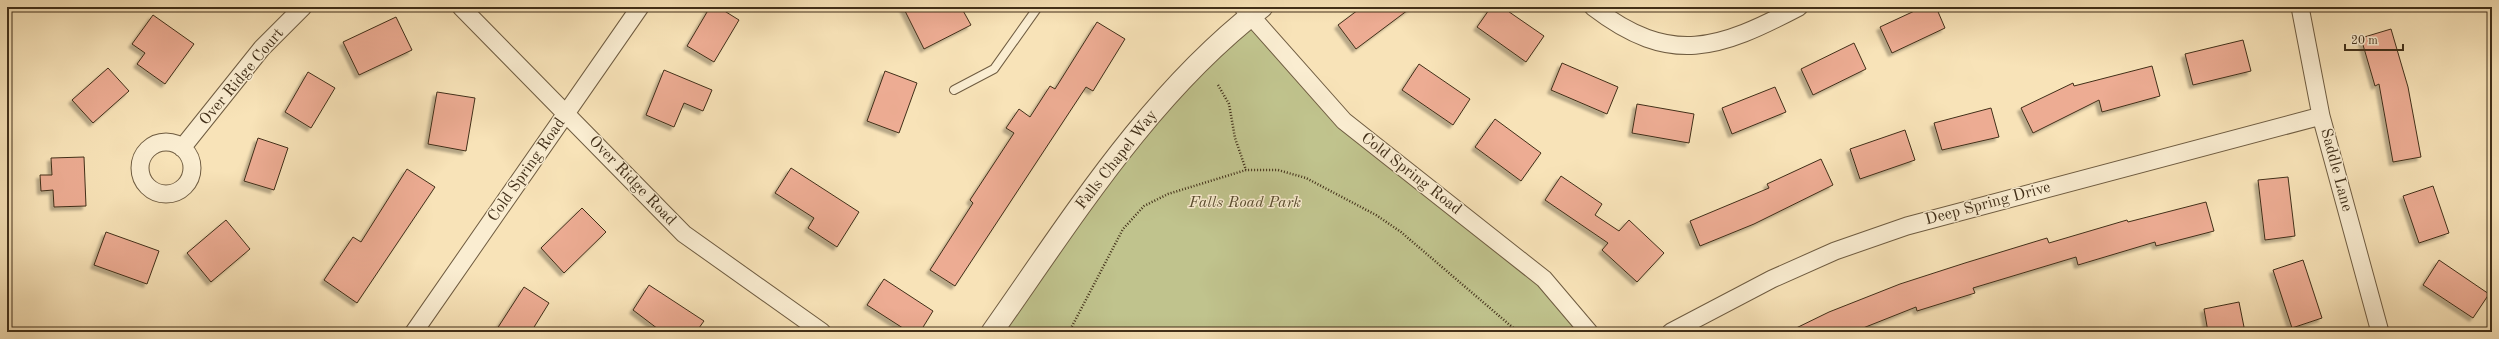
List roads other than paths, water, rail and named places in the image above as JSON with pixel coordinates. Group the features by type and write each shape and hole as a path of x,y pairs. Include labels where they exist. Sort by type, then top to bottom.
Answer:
{"street":[{"name":"Over Ridge Court","path":"182,148 262,48 303,7"},
{"name":"Over Ridge Road","path":"461,7 684,234 822,332"},
{"name":"Cold Spring Road","path":"414,332 640,7"},
{"path":"1593,7 1634,34 1666,45 1698,47 1729,40 1799,7"},
{"name":"Saddle Lane","path":"2300,7 2321,116 2380,332"},
{"name":"Cold Spring Road","path":"1252,10 1344,121 1544,279 1589,332"},
{"name":"Falls Chapel Way","path":"992,332 1070,221 1143,123 1252,10"},
{"name":"Deep Spring Drive","path":"1671,332 1772,279 1835,251 1907,226 2321,116"}],"lane":[{"path":"954,90 994,69 1038,7"}],"park label":[{"name":"Falls Road Park","path":"1245,203"}]}
